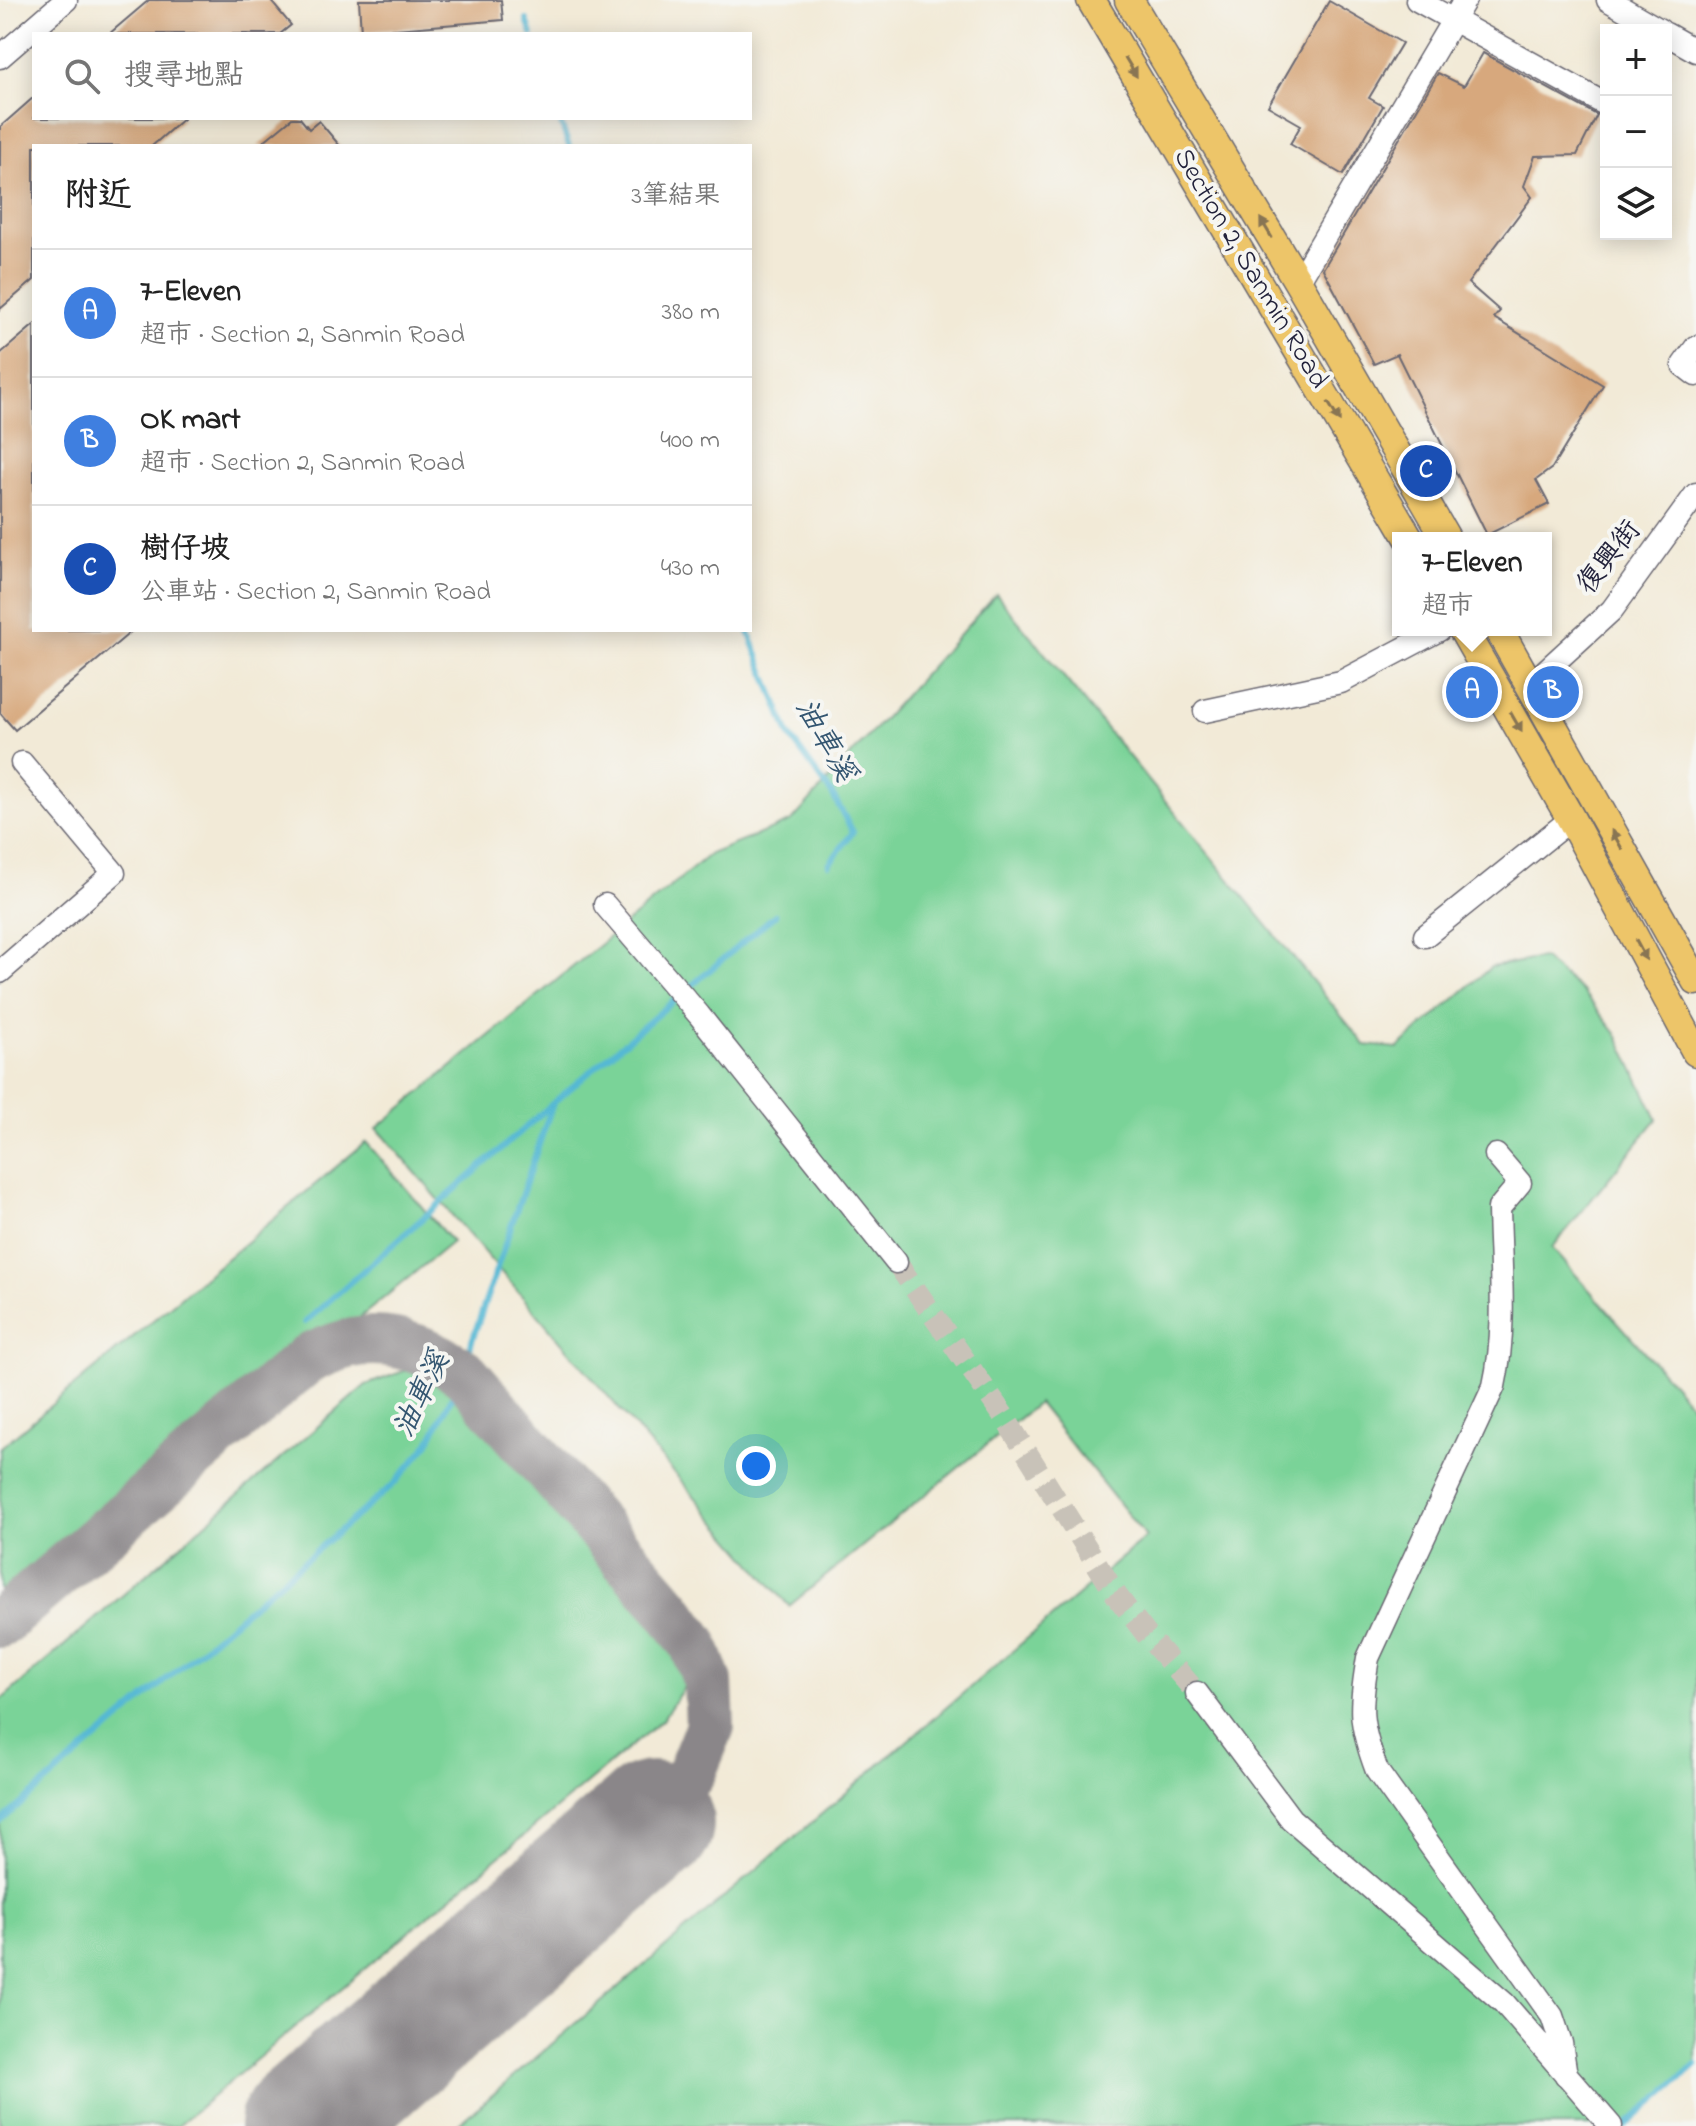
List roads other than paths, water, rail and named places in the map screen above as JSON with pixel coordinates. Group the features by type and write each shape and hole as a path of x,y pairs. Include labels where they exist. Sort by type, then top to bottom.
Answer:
{"main road":[{"name":"Section 2, Sanmin Road","path":"1091,0 1405,532"},
{"name":"Section 2, Sanmin Road","path":"1129,0 1298,282 1443,532"},
{"path":"1466,636 1571,819 1696,1052"},
{"path":"1502,636 1696,981"}],"street":[{"path":"1417,0 1600,101"},
{"path":"1298,282 1465,0"},
{"path":"1608,0 1650,24"},
{"path":"0,57 52,3"},
{"path":"1672,37 1696,51"},
{"path":"1696,347 1683,365 1696,375"},
{"name":"復興街","path":"1530,685 1612,610 1696,494"},
{"path":"1205,711 1341,682 1428,636"},
{"path":"0,972 114,873 22,763"},
{"path":"1425,936 1571,819"},
{"path":"605,905 699,1015 896,1262"},
{"path":"1496,1155 1520,1183 1499,1208 1501,1334 1494,1386 1368,1658 1361,1698 1363,1732 1377,1771 1552,2016 1561,2043 1566,2075"},
{"path":"1197,1693 1291,1819 1504,2003 1608,2122"}],"waterway":[{"name":"油車溪","path":"527,20 531,32"},
{"name":"油車溪","path":"560,120 568,144"},
{"name":"油車溪","path":"749,632 789,735 832,794 853,832 829,864"},
{"name":"油車溪","path":"0,1822 395,1483 429,1443 456,1388 553,1103 775,915"},
{"path":"305,1322 551,1105"},
{"path":"1626,2126 1696,2065"}],"tunnel":[{"path":"896,1262 1003,1415 1117,1596 1197,1693"}],"place":[{"name":"樹仔坡","path":"1426,471"},
{"name":"7-Eleven","path":"1472,692"},
{"name":"OK mart","path":"1553,692"}]}
